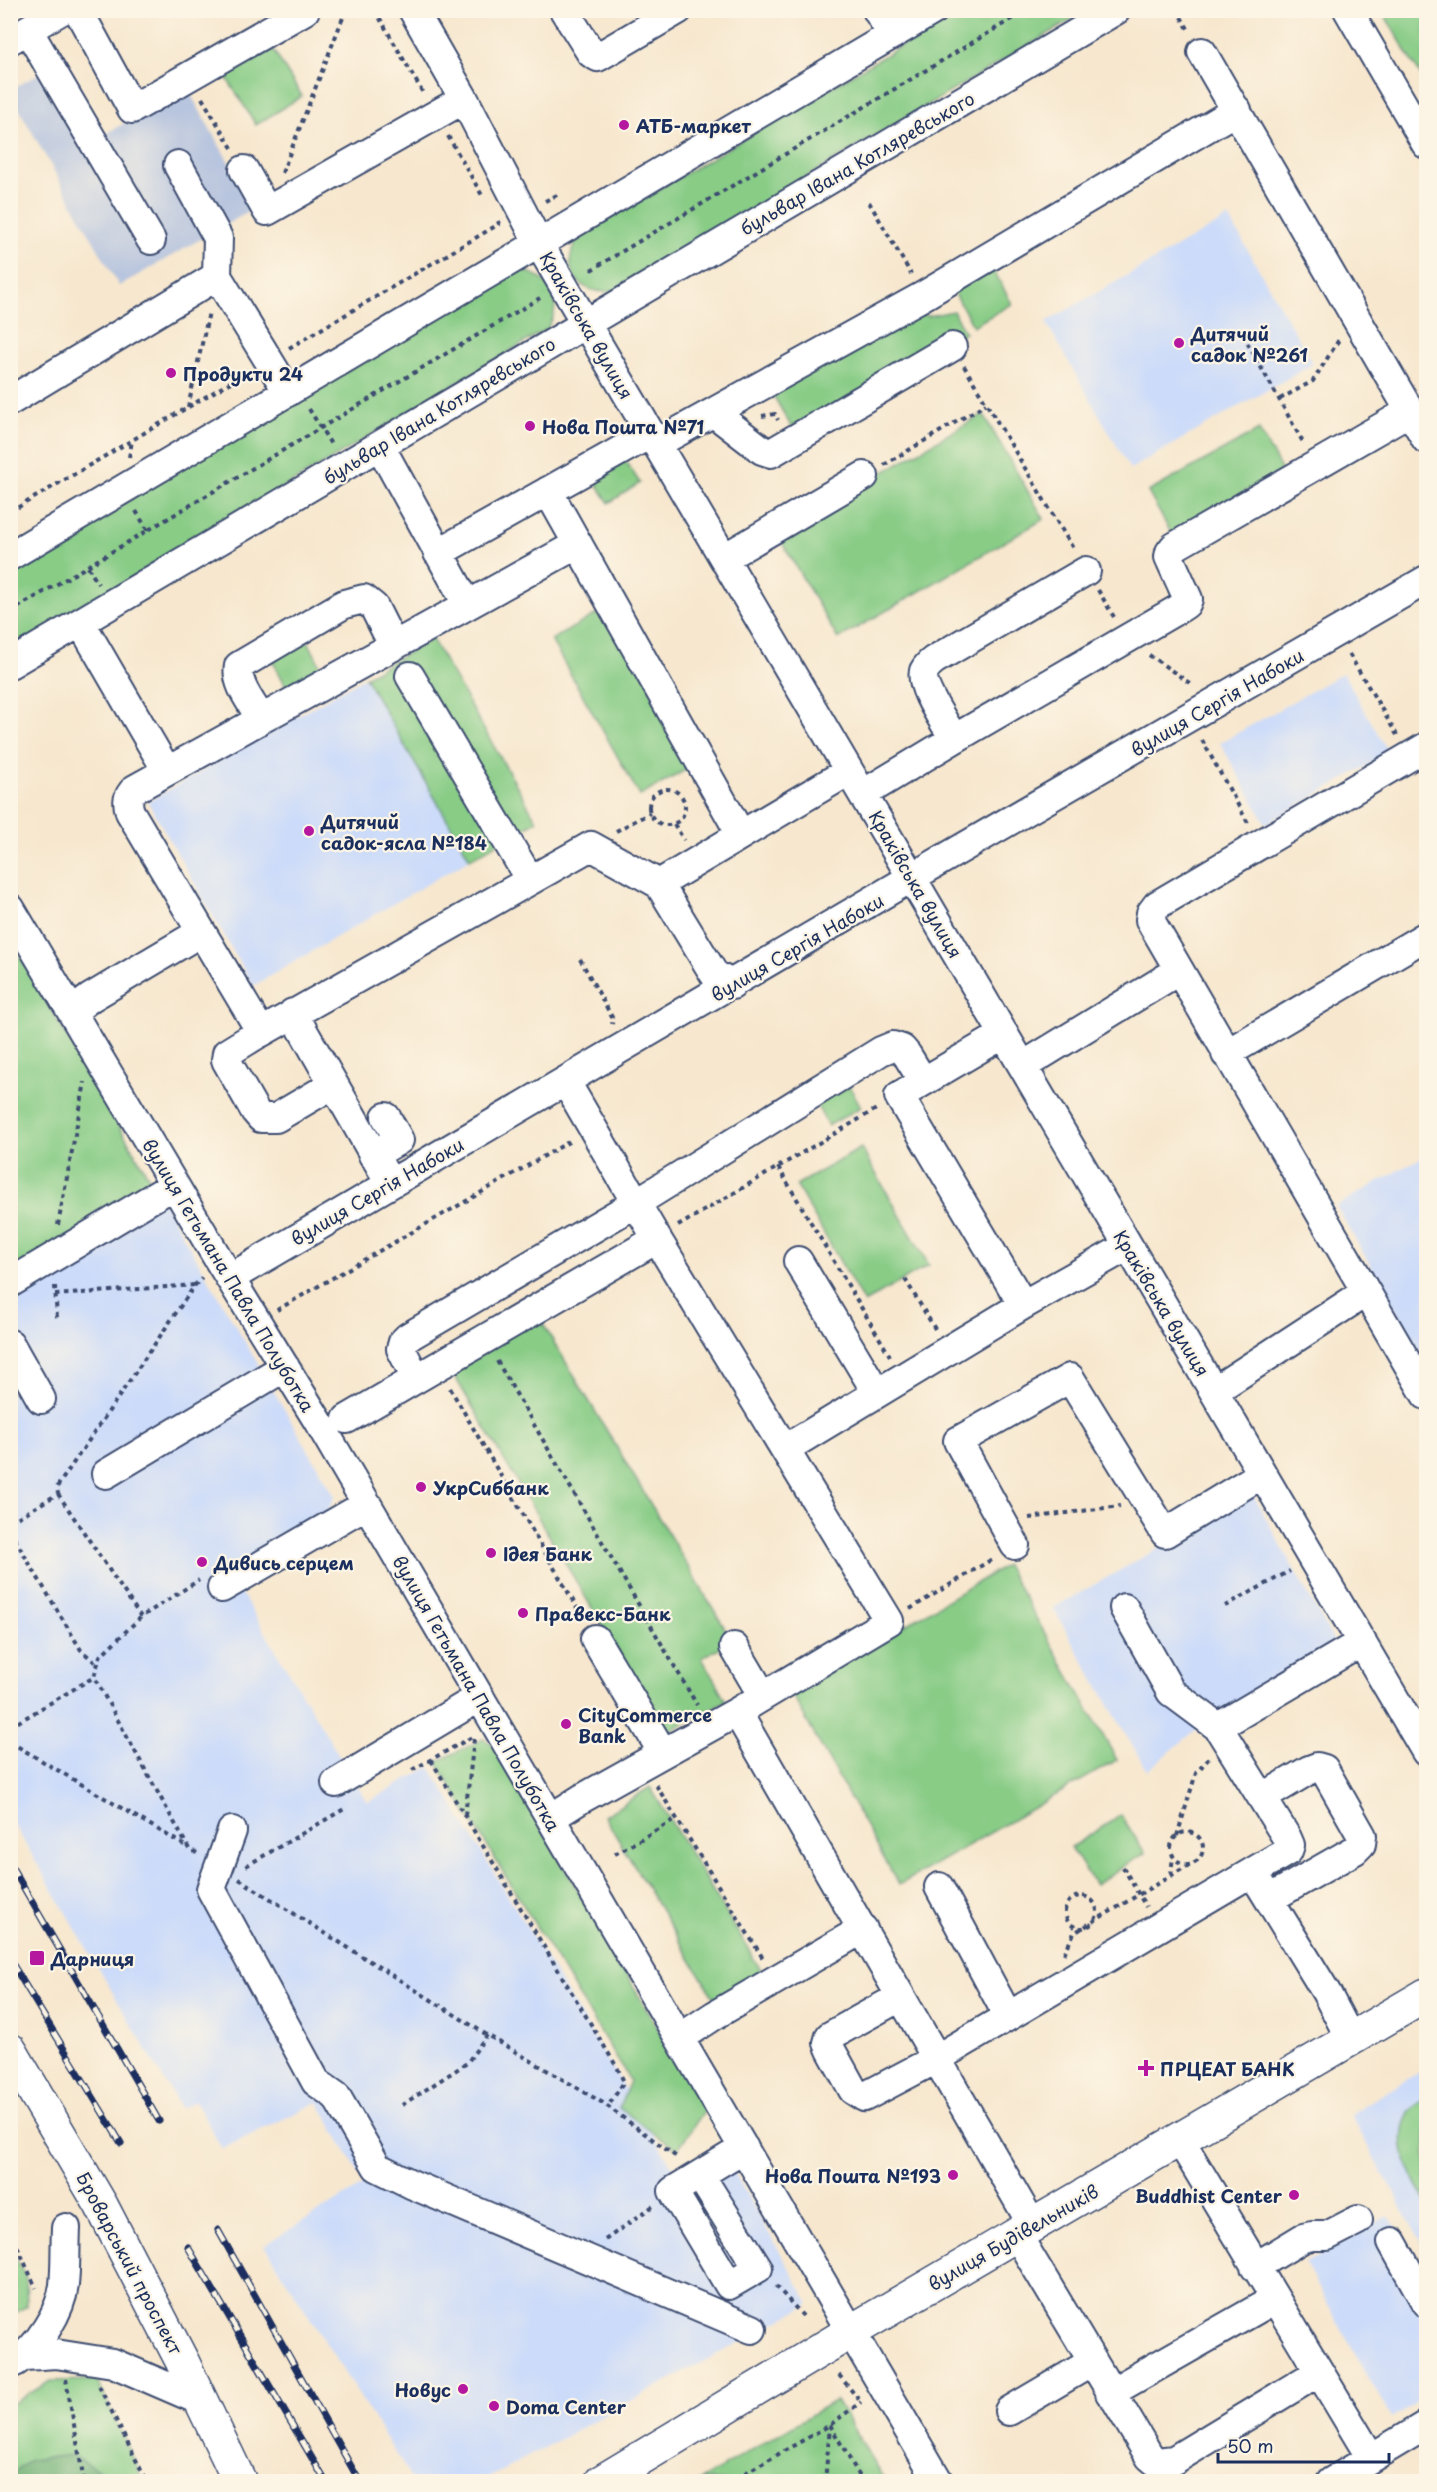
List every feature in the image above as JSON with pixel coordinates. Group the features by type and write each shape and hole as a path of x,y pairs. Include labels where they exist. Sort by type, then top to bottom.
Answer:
{"main road":[{"name":"вулиця Будівельників","path":"601,2481 852,2331 1426,1995"},
{"name":"Броварський проспект","path":"10,2050 21,2077 101,2205 240,2481"}],"street":[{"path":"151,240 19,35 78,12 132,109 305,10"},
{"name":"Краківська вулиця","path":"413,10 464,99 539,244 653,439 1362,1642 1422,1735"},
{"path":"564,10 591,53 598,57 678,10"},
{"path":"878,10 892,35"},
{"path":"10,556 934,10"},
{"name":"бульвар Івана Котляревського","path":"10,664 1116,10"},
{"path":"1348,10 1423,129"},
{"path":"1202,52 1426,439"},
{"path":"244,170 267,211 464,99"},
{"path":"438,553 548,491 653,439 714,412 923,296 1237,110"},
{"path":"178,165 218,238 217,276 268,360 292,390"},
{"path":"10,401 217,276"},
{"path":"714,412 762,450 771,453 952,347"},
{"path":"659,884 741,835 954,739 1186,603 1188,599 1186,591 1169,557 1174,547 1410,411"},
{"path":"380,446 467,604"},
{"path":"724,558 864,476"},
{"path":"548,491 741,835"},
{"path":"261,1032 130,812 127,803 129,796 135,789 167,771 578,544"},
{"path":"954,739 927,690 923,678 925,669 934,660 1086,571"},
{"name":"вулиця Сергія Набоки","path":"225,1270 390,1183 566,1082 1426,580"},
{"path":"261,719 240,683 237,675 239,666 344,604 364,599 374,607 393,645"},
{"path":"81,623 167,771"},
{"path":"410,676 530,880"},
{"path":"1418,752 1157,905 1151,913 1150,920 1153,929 1426,1395"},
{"path":"332,1085 276,1118 261,1118 226,1060 227,1053 292,1013 591,846 659,884 714,974 732,985"},
{"name":"вулиця Гетьмана Павла Полуботка","path":"10,908 367,1504 939,2481"},
{"path":"72,1012 90,998 201,932"},
{"path":"1226,1054 1425,940"},
{"path":"1023,1066 1178,972"},
{"path":"292,1013 390,1183"},
{"path":"1004,1034 899,1096 1023,1305"},
{"path":"427,1373 401,1349 408,1336 636,1203 893,1046 902,1049 923,1081"},
{"path":"551,1818 737,1712 890,1621 657,1239 591,1129 566,1082"},
{"path":"373,1155 399,1140 386,1118"},
{"path":"10,1283 174,1185"},
{"path":"346,1419 657,1239"},
{"path":"785,1449 1023,1305 1128,1246"},
{"path":"798,1261 877,1393"},
{"path":"1214,1391 1366,1292"},
{"path":"10,1344 41,1399"},
{"path":"106,1474 285,1367"},
{"path":"1008,1533 958,1441 1070,1378 1165,1533 1263,1474"},
{"path":"212,1583 367,1504"},
{"path":"900,1997 830,2036 828,2043 853,2090 864,2097 936,2059 1253,1874 1288,1851 1290,1845 1222,1733 1171,1692 1124,1608"},
{"path":"595,1639 653,1758"},
{"path":"1222,1733 1362,1642"},
{"path":"734,1647 763,1696"},
{"path":"336,1783 480,1697"},
{"path":"737,1712 936,2059 1092,2362 1150,2457 1156,2462 1163,2463 1174,2460 1319,2372"},
{"path":"1262,1798 1309,1770 1317,1767 1324,1769 1362,1836 1361,1844 1355,1850 1269,1899"},
{"path":"232,1831 211,1889 316,2082 336,2096 377,2167 411,2184 752,2329"},
{"path":"1253,1874 1326,1992 1351,2040"},
{"path":"939,1887 1008,2016"},
{"path":"680,2038 863,1929"},
{"path":"1180,2140 1371,2458"},
{"path":"700,2175 758,2268 729,2285 673,2191 744,2148"},
{"path":"1255,2267 1307,2236 1327,2236 1358,2220"},
{"path":"18,2360 43,2332 57,2306 64,2286 66,2228"},
{"path":"1392,2242 1426,2303"},
{"path":"1110,2393 1275,2300"},
{"path":"18,2360 56,2354 113,2363 201,2401"},
{"path":"1009,2411 1092,2362"},
{"path":"1331,2481 1426,2425"}],"path":[{"path":"267,211 346,10"},
{"path":"375,10 488,204"},
{"path":"591,270 1027,10"},
{"path":"190,76 244,170"},
{"path":"10,512 499,224 494,214"},
{"path":"188,407 217,276"},
{"path":"10,612 540,298"},
{"path":"1279,400 1313,381 1355,315"},
{"path":"1243,335 1317,465"},
{"path":"952,347 1127,639 1191,684"},
{"path":"292,390 345,466"},
{"path":"864,476 986,404"},
{"path":"1348,654 1418,752"},
{"path":"1202,740 1260,845"},
{"path":"674,789 685,804 684,815 674,824 661,824 655,821 650,813 651,798 660,790 674,789"},
{"path":"591,846 650,813"},
{"path":"580,959 613,1019 611,1028"},
{"path":"52,1257 92,1046"},
{"path":"657,1239 899,1096"},
{"path":"274,1312 591,1129"},
{"path":"778,1167 903,1378"},
{"path":"55,1295 195,1285 225,1270"},
{"path":"905,1279 948,1350"},
{"path":"141,1617 58,1494 57,1487 195,1285"},
{"path":"492,1353 701,1713"},
{"path":"427,1373 595,1639"},
{"path":"10,1522 58,1494"},
{"path":"890,1621 1008,1533 1146,1503"},
{"path":"10,1531 81,1650 98,1664"},
{"path":"1226,1606 1296,1568"},
{"path":"10,1727 94,1677 100,1656 141,1617 212,1583"},
{"path":"94,1677 189,1849"},
{"path":"1172,1875 1172,1845 1177,1836 1196,1773 1222,1733"},
{"path":"465,1816 474,1736"},
{"path":"10,1742 219,1867 487,2035 608,2106 700,2175"},
{"path":"653,1758 677,1818 776,1979"},
{"path":"431,1760 618,2069 624,2082 608,2106"},
{"path":"615,1854 677,1818"},
{"path":"1044,1996 1074,1933 1194,1862 1203,1850 1200,1840 1193,1833 1187,1832 1177,1836"},
{"path":"1173,1855 1179,1862 1194,1862"},
{"path":"1123,1867 1159,1929"},
{"path":"1076,1897 1087,1897 1095,1904 1097,1914 1093,1923 1088,1926 1078,1927 1067,1918 1068,1903 1076,1897"},
{"path":"402,2105 467,2063 487,2035"},
{"path":"582,2257 673,2191"},
{"path":"10,2230 36,2285 34,2294"},
{"path":"758,2268 803,2316"},
{"path":"66,2378 84,2481"},
{"path":"96,2378 147,2481"},
{"path":"729,2481 830,2425 861,2402"},
{"path":"825,2481 830,2425"},
{"path":"830,2425 863,2481"}],"shaded area":[{"path":"56,64 98,138 187,88 255,208 119,286 11,95 10,90"},
{"name":"Дитячий садок №261","path":"1229,217 1313,364 1130,469 1046,322"},
{"path":"1343,673 1389,753 1266,824 1220,743"},
{"name":"Дитячий садок-ясла №184","path":"365,677 470,859 253,986 148,802"},
{"path":"1426,1155 1426,1362 1336,1206"},
{"path":"161,1198 335,1496 326,1515 230,1574 367,1802 430,1767 689,2194 732,2169 810,2304 483,2481 413,2481 264,2245 365,2184 318,2102 222,2149 195,2101 181,2109 11,1819 10,1286"},
{"path":"1253,1495 1336,1645 1209,1719 1147,1771 1053,1608"},
{"path":"1426,2068 1426,2251 1350,2114"},
{"path":"1390,2216 1426,2282 1426,2398 1391,2418 1305,2263"}],"green space":[{"path":"960,11 1087,11 613,291 600,292 589,289 580,284 574,276 571,257 574,246 581,235"},
{"path":"1382,11 1426,11 1426,84"},
{"path":"272,48 302,96 256,125 226,77"},
{"path":"987,258 1012,304 973,326 948,281"},
{"path":"525,271 543,280 553,294 554,311 547,329 11,652 11,569 514,272"},
{"path":"906,310 928,316 953,311 965,333 795,433 769,388"},
{"path":"983,414 1044,519 838,639 777,534"},
{"path":"1259,430 1282,471 1171,533 1148,492"},
{"path":"625,460 640,483 609,503 594,480"},
{"path":"607,608 696,764 640,796 551,640"},
{"path":"305,635 322,669 287,688 269,654"},
{"path":"432,639 537,821 470,859 365,677"},
{"path":"10,939 161,1198 10,1287"},
{"path":"849,1085 861,1107 828,1126 816,1104"},
{"path":"861,1148 929,1265 864,1303 796,1185"},
{"path":"534,1309 732,1640 702,1658 726,1701 666,1733 446,1362"},
{"path":"1006,1565 1117,1760 899,1885 791,1693"},
{"path":"483,1739 493,1744 705,2110 677,2150 619,2108 630,2081 436,1762"},
{"path":"650,1787 765,1977 718,2005 604,1816"},
{"path":"1121,1815 1145,1853 1095,1885 1071,1847"},
{"path":"1426,2098 1426,2201 1405,2159 1402,2136 1409,2113"},
{"path":"10,2248 26,2278 27,2306 11,2315"},
{"path":"97,2380 144,2481 11,2481 10,2405 51,2381"},
{"path":"836,2400 885,2481 699,2481"},
{"path":"71,2455 99,2470 111,2481 11,2481 11,2475 30,2460"}],"railway":[{"path":"10,1864 159,2121"},
{"path":"10,1960 121,2143"},
{"path":"218,2230 360,2482"},
{"path":"188,2247 326,2482"}],"place":[{"name":"АТБ-маркет","path":"624,125"},
{"name":"Дитячий садок №261","path":"1179,343"},
{"name":"Продукти 24","path":"171,373"},
{"name":"Нова Пошта №71","path":"530,426"},
{"name":"Дитячий садок-ясла №184","path":"309,831"},
{"name":"УкрСиббанк","path":"421,1487"},
{"name":"Ідея Банк","path":"491,1553"},
{"name":"Дивись серцем","path":"202,1562"},
{"name":"Правекс-Банк","path":"523,1613"},
{"name":"CityCommerce Bank","path":"566,1724"},
{"name":"Дарниця","path":"37,1958"},
{"name":"ПРЦЕАТ БАНК","path":"1146,2068"},
{"name":"Нова Пошта №193","path":"953,2175"},
{"name":"Buddhist Center","path":"1294,2195"},
{"name":"Новус","path":"463,2389"},
{"name":"Doma Center","path":"494,2406"}]}
